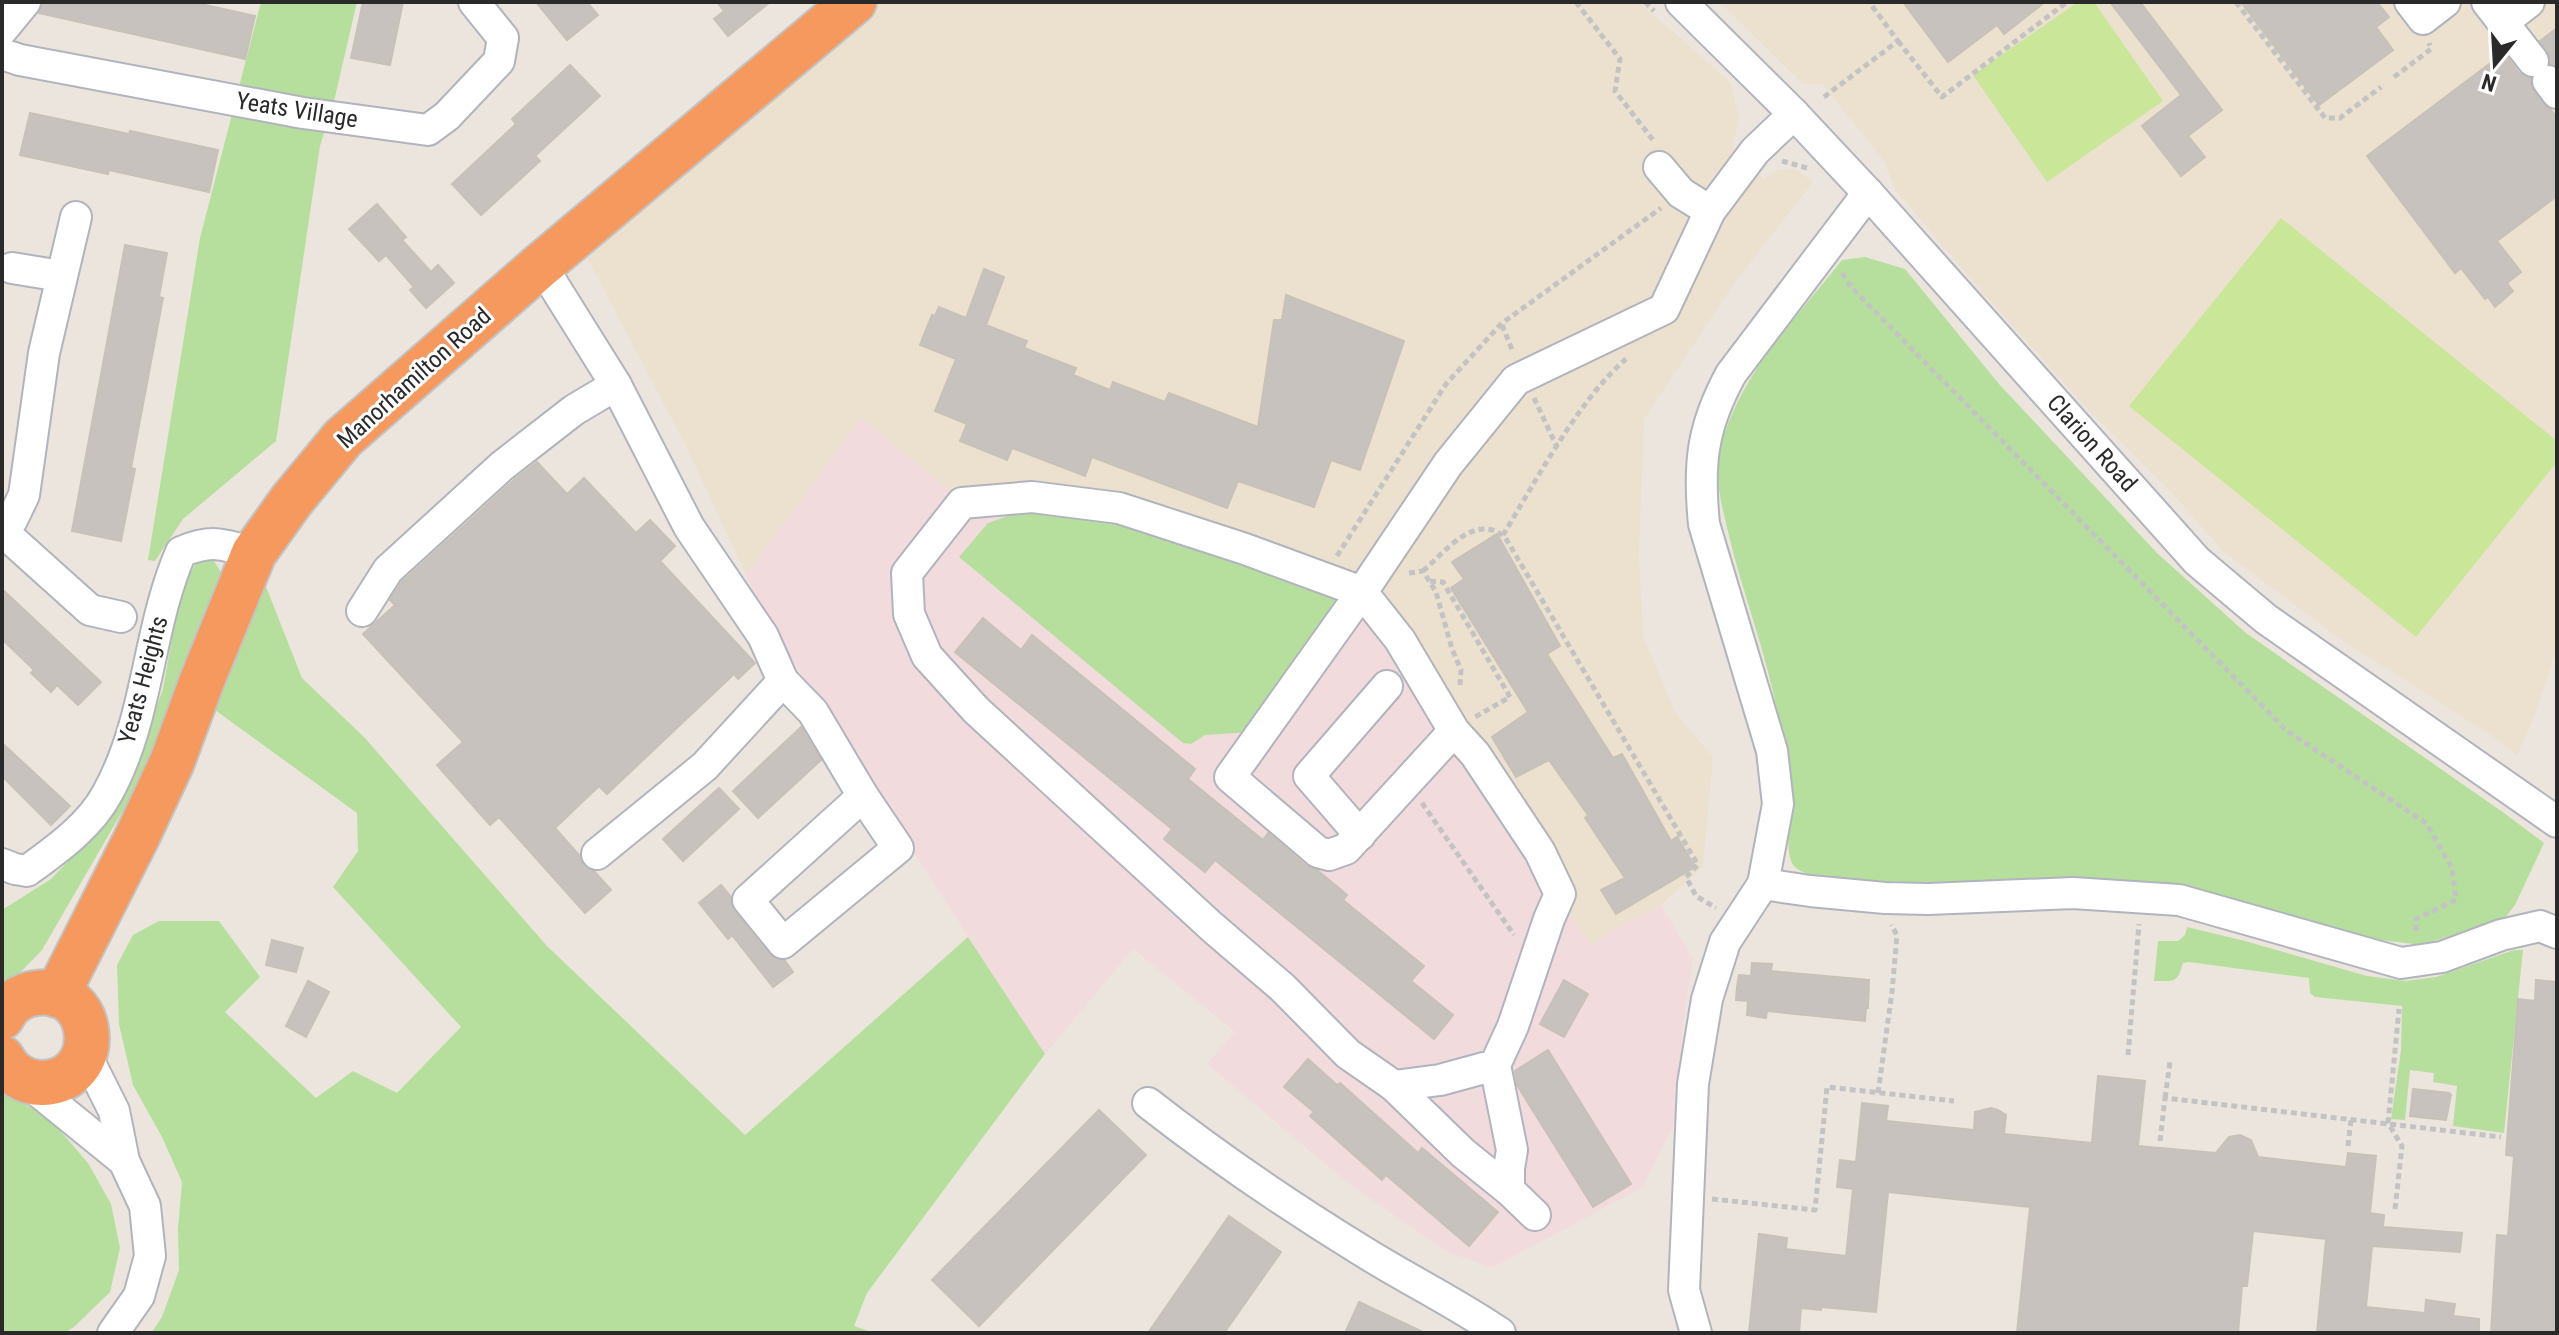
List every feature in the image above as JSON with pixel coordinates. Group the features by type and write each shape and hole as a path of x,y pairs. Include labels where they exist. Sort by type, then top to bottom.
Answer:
{"highway":[{"name":"Manorhamilton Road","path":"57,995 172,762 254,553 291,501 343,438 541,265 854,2"},
{"path":"2,1017 15,1001 28,994 42,992 69,1001 80,1012 86,1025 88,1039 85,1053 78,1066 66,1076 53,1082 38,1083 13,1069"}],"street":[{"path":"2,30 25,2"},
{"name":"Yeats Village","path":"2,54 20,60 303,113 428,130 447,116 499,61 503,38 474,2"},
{"name":"Clarion Road","path":"1681,2 1868,193 2197,561 2266,619 2557,822"},
{"path":"2529,2 2495,12 2546,78"},
{"path":"1454,731 1346,849 1329,855 1318,852 1230,777 1371,580 1448,464 1516,380 1664,309 1710,211 1755,151 1794,114"},
{"path":"1658,157 1681,193 1710,211"},
{"path":"1696,1333 1684,1290 1693,1084 1707,999 1725,942 1763,884 1778,804 1772,751 1704,524 1700,484 1705,437 1714,405 1725,384 1868,193"},
{"path":"76,217 44,353 24,495 12,520 2,530 90,610 121,617"},
{"path":"541,265 616,385 689,527 763,636 783,681 813,712 898,848 783,943 748,900 863,796"},
{"path":"12,268 61,276"},
{"path":"362,611 388,570 502,466 574,410 616,385"},
{"path":"1371,580 1323,578 1119,508 1032,497 962,503 907,573 909,614 927,656 976,710 1212,927 1283,988 1348,1054 1394,1086 1463,1153 1535,1215"},
{"name":"Yeats Heights","path":"2,864 27,871 65,843 106,796 142,704 168,582 181,552 200,544 225,544 254,553"},
{"path":"1371,580 1400,640 1454,731 1475,754 1540,852 1560,894 1513,1026 1495,1065 1512,1150 1509,1190"},
{"path":"597,854 705,766 783,681"},
{"path":"1360,835 1309,776 1387,686"},
{"path":"1763,884 1885,898 2073,893 2179,900 2401,963 2442,957 2501,935 2540,926 2557,933"},
{"path":"85,1053 114,1111 124,1161 145,1206 150,1256 139,1296 113,1333"},
{"path":"1394,1086 1440,1080 1495,1065"},
{"path":"13,1069 124,1161"},
{"path":"1148,1103 1213,1153 1364,1252 1473,1314 1500,1333"}],"path":[{"path":"1576,2 1620,59 1615,91 1658,157"},
{"path":"1869,2 1942,97 2067,2"},
{"path":"2236,2 2325,118 2340,118 2381,87"},
{"path":"2394,77 2431,49 2426,8"},
{"path":"1824,97 1898,41"},
{"path":"1323,578 1446,384 1501,324 1681,193"},
{"path":"1827,248 1851,287 2287,731 2426,823 2452,868 2456,900 2416,919 2415,961"},
{"path":"1524,377 1557,448"},
{"path":"1371,580 1423,571 1469,531 1486,528 1505,537 1698,865 1686,877 1696,896 1738,921"},
{"path":"1423,571 1436,592 1461,670 1457,693"},
{"path":"1429,581 1443,582 1510,697 1454,731"},
{"path":"1407,783 1515,933 1513,943"},
{"path":"1878,1093 1897,935 1887,919"},
{"path":"2128,1055 2139,920"},
{"path":"2395,1209 2402,1146 2388,1123 2399,1009"},
{"path":"2160,1141 2170,1062"},
{"path":"1687,1197 1815,1210 1827,1087 1954,1101"},
{"path":"2165,1098 2501,1137"},
{"path":"2348,1146 2351,1119"}],"shaded area":[{"path":"881,2 1639,2 1731,83 1739,119 1732,149 1764,179 1777,170 1795,169 1813,182 1735,282 1644,419 1639,555 1643,636 1675,712 1713,757 1703,867 1661,905 1609,932 1593,947 1472,774 981,516 861,418 746,575 685,444 587,258 703,152"},
{"path":"1719,2 2557,2 2557,648 2533,720 2517,755 2339,638 2223,551 2174,495 2086,407 1979,288 1894,188 1885,162 1822,84 1803,84"},
{"path":"861,418 981,516 1038,505 1370,619 1472,774 1592,946 1609,932 1661,905 1693,959 1683,1025 1677,1119 1643,1187 1492,1268 1448,1252 1349,1184 1207,1064 1235,1032 1133,949 1045,1054 866,780 761,608 746,575"}],"green space":[{"path":"261,2 357,2 320,146 276,441 183,519 155,561 148,560 200,238"},
{"path":"2078,2 2094,2 2163,101 2047,182 1973,75"},
{"path":"2281,218 2557,441 2557,462 2416,637 2129,406"},
{"path":"1865,257 1905,269 1999,384 2157,553 2246,633 2544,843 2515,905 2505,918 2422,945 2348,936 2011,881 1913,882 1904,885 1893,881 1887,887 1824,878 1794,866 1789,850 1791,796 1787,759 1767,667 1719,491 1719,458 1730,420 1772,347 1842,260"},
{"path":"1038,505 1125,520 1339,600 1250,732 1205,735 1191,744 1183,743 959,557 988,523"},
{"path":"198,559 214,561 225,579 155,755 42,950 2,991 2,910 51,879 110,818 128,787 163,689 180,592"},
{"path":"263,579 302,678 364,737 547,946 745,1135 968,937 1045,1054 867,1293 854,1326 874,1333 151,1333 162,1317 179,1270 182,1182 162,1137 133,1085 119,1024 117,965 133,935 159,921 219,921 260,977 225,1012 316,1098 353,1071 397,1093 461,1027 333,887 358,851 357,813 208,705"},
{"path":"2187,927 2367,976 2406,981 2436,977 2514,950 2523,950 2504,1133 2453,1126 2457,1086 2433,1082 2434,1073 2410,1070 2405,1120 2391,1119 2401,1050 2402,1006 2315,997 2310,993 2309,978 2189,962 2183,963 2174,980 2154,981 2158,941 2178,941 2185,935"},
{"path":"2,1090 51,1120 88,1163 111,1204 120,1248 110,1292 64,1333 2,1333"}],"building":[{"path":"43,2 192,2 255,16 245,59 39,13"},
{"path":"363,2 403,2 390,65 351,58"},
{"path":"536,2 587,2 598,15 567,40"},
{"path":"717,2 770,2 728,36 714,19 724,11"},
{"path":"1903,2 2045,2 2004,34 1997,25 1948,62"},
{"path":"2110,2 2140,2 2222,110 2188,136 2205,157 2181,176 2142,126 2181,95"},
{"path":"2241,2 2377,2 2389,17 2376,27 2393,50 2319,105"},
{"path":"2557,28 2557,66 2550,64 2548,51 2540,41"},
{"path":"2504,53 2519,73 2531,78 2534,92 2557,117 2557,196 2497,241 2521,272 2507,283 2513,291 2495,307 2461,268 2455,273 2367,156"},
{"path":"570,65 600,96 535,156 540,161 481,215 452,184 516,124 512,119"},
{"path":"30,113 218,150 209,192 20,155"},
{"path":"377,204 406,237 402,240 431,272 438,265 454,283 426,308 410,290 414,287 386,255 379,261 349,229"},
{"path":"125,245 167,253 159,297 163,298 131,468 135,469 121,541 72,531"},
{"path":"984,269 1004,277 986,325 1027,341 1024,348 1076,368 1073,375 1110,390 1113,382 1165,402 1169,393 1258,427 1274,320 1282,320 1286,295 1404,341 1360,470 1331,460 1314,507 1238,481 1227,508 1092,457 1085,476 1012,448 1007,460 960,441 967,424 935,411 956,359 920,345 932,315 935,316 939,307 966,318"},
{"path":"537,462 567,494 584,478 636,533 650,520 675,546 660,561 755,663 738,679 734,674 607,794 599,786 555,828 579,855 584,866 594,871 611,890 585,913 499,817 490,825 437,765 463,742 363,634 395,605 390,600 402,582"},
{"path":"1497,534 1560,646 1547,654 1613,758 1622,754 1671,841 1677,837 1695,867 1616,914 1601,890 1625,878 1585,818 1588,815 1549,760 1516,777 1492,737 1528,712 1451,588 1464,579 1452,562"},
{"path":"2,589 101,682 78,705 57,685 51,692 31,673 34,670 2,639"},
{"path":"983,618 1021,650 1032,635 1195,769 1188,779 1263,840 1268,833 1306,866 1317,870 1347,895 1343,900 1424,966 1411,981 1453,1015 1434,1039 1215,860 1205,872 1164,839 1172,829 955,652"},
{"path":"801,727 821,760 758,818 733,791"},
{"path":"2,743 70,806 51,825 2,776"},
{"path":"719,788 739,809 683,861 663,839"},
{"path":"721,885 731,897 734,911 769,954 785,961 793,972 773,987 732,935 728,939 699,903"},
{"path":"272,940 303,948 296,972 266,965"},
{"path":"1752,963 1772,964 1771,971 1869,980 1865,1021 1767,1011 1766,1018 1747,1015 1748,1001 1736,1000 1737,987 1739,975 1751,976"},
{"path":"1564,980 1588,994 1564,1037 1540,1024"},
{"path":"2536,980 2557,982 2557,1333 2491,1333 2497,1235 2508,1236 2514,1156 2506,1155 2518,999 2535,1001"},
{"path":"308,981 329,992 306,1037 286,1026"},
{"path":"1548,1050 1631,1184 1593,1207 1517,1085 1515,1071"},
{"path":"1308,1059 1337,1085 1340,1083 1418,1153 1422,1148 1498,1212 1469,1246 1386,1175 1382,1180 1310,1116 1314,1112 1284,1087"},
{"path":"2098,1076 2145,1081 2138,1146 2216,1153 2229,1137 2240,1135 2251,1140 2258,1157 2346,1167 2348,1153 2376,1156 2370,1213 2384,1215 2383,1227 2462,1233 2460,1252 2372,1246 2366,1307 2425,1313 2426,1300 2455,1304 2453,1316 2479,1319 2479,1333 2317,1333 2326,1239 2253,1231 2247,1286 2242,1286 2238,1333 2017,1333 2030,1207 1888,1192 1876,1312 1801,1308 1799,1333 1749,1333 1759,1234 1787,1238 1786,1249 1846,1256 1853,1189 1837,1187 1840,1160 1856,1162 1862,1103 1888,1106 1886,1121 1974,1130 1975,1112 1991,1108 2006,1115 2004,1134 2092,1143"},
{"path":"2413,1089 2449,1093 2446,1120 2410,1116"},
{"path":"1099,1110 1146,1155 979,1326 932,1280"},
{"path":"1229,1216 1281,1252 1224,1333 1148,1333"},
{"path":"1359,1302 1425,1333 1345,1333"}]}
